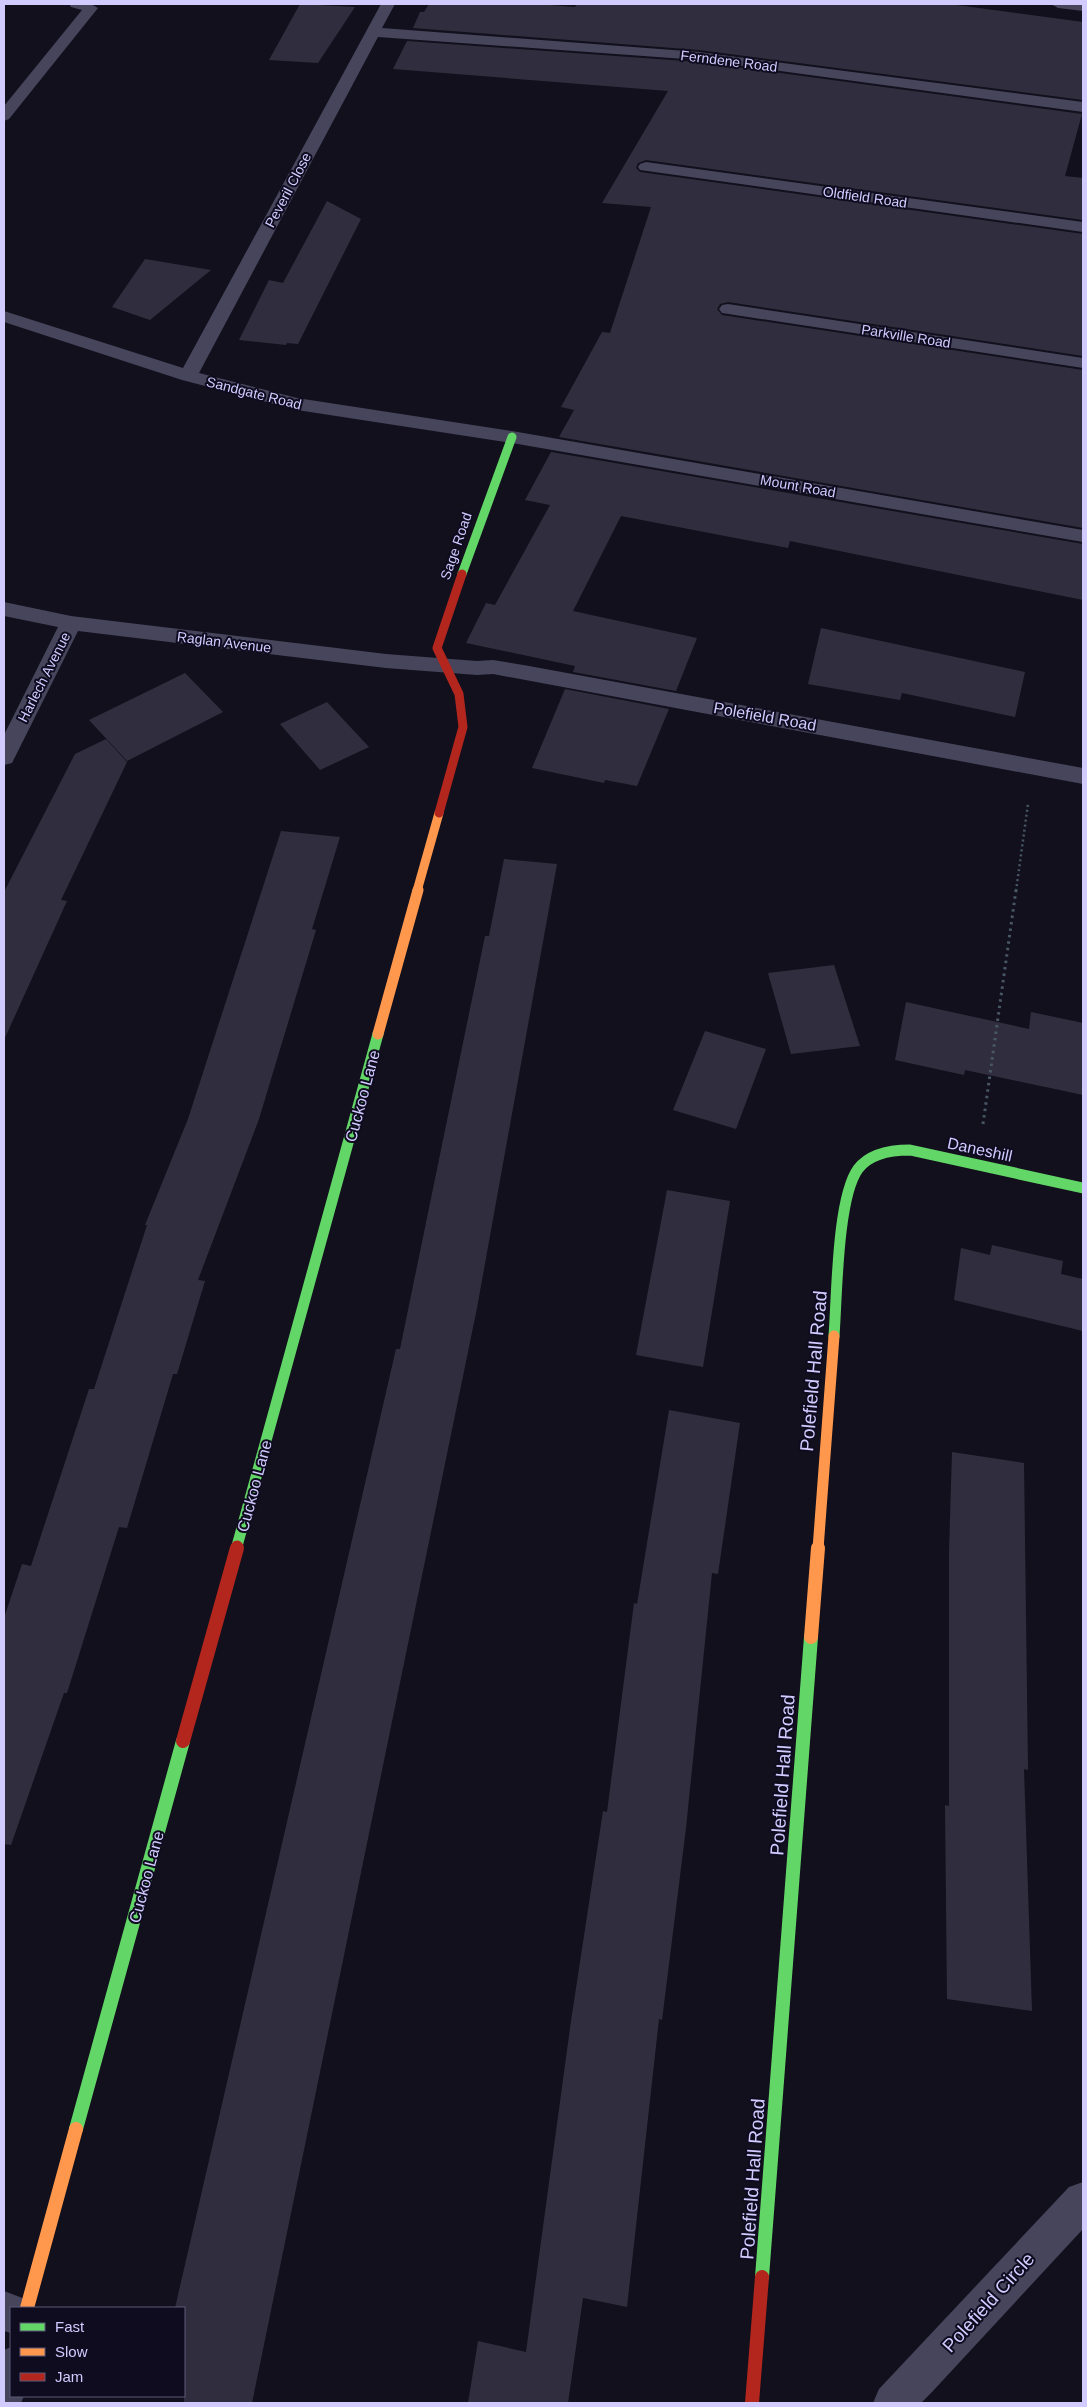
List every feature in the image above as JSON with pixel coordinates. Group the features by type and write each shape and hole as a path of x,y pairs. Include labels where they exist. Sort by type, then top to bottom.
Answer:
{"street":[{"path":"4,116 91,8 76,4"},
{"name":"Peveril Close","path":"188,376 388,4"},
{"path":"1058,4 1083,7"},
{"name":"Ferndene Road","path":"373,32 699,56 1083,107"},
{"name":"Oldfield Road","path":"646,167 1083,227"},
{"name":"Parkville Road","path":"728,310 1083,364"},
{"name":"Sandgate Road","path":"4,316 188,376 297,404 512,437"},
{"name":"Mount Road","path":"512,437 1083,536"},
{"name":"Sage Road","path":"446,666 437,648 475,534 512,437"},
{"name":"Raglan Avenue","path":"4,609 70,623 446,666"},
{"name":"Harlech Avenue","path":"4,757 70,623"},
{"name":"Polefield Road","path":"446,666 493,667 529,673 1083,776"},
{"name":"Cuckoo Lane","path":"27,2307 463,727 463,704 458,688 446,666"},
{"name":"Daneshill","path":"870,1156 887,1150 903,1150 1083,1188"},
{"name":"Polefield Hall Road","path":"752,2403 844,1203 848,1187 860,1167 870,1156"},
{"name":"Polefield Circle","path":"893,2403 952,2344 1039,2245 1083,2201"},
{"path":"4,2394 10,2371"}],"path":[{"path":"977,1165 1033,766"}],"building":[{"path":"300,4 355,7 318,63 269,60"},
{"path":"429,4 537,4 575,7 577,4 949,4 1083,22 1083,100 699,50 413,28 420,12 424,12"},
{"path":"407,41 699,62 1082,114 1065,176 1083,178 1083,220 646,160 638,163 636,168 640,172 1083,234 1083,356 728,302 720,304 717,309 722,315 1083,370 1083,528 559,437 574,410 561,407 602,332 610,333 651,207 602,203 668,91 393,69"},
{"path":"327,201 361,219 298,344 287,343 286,345 239,340 269,280 283,283"},
{"path":"145,259 211,270 150,320 112,307"},
{"path":"551,452 1083,544 1083,600 790,541 788,548 621,516 573,611 697,638 676,691 573,672 575,666 466,643 486,603 495,605 550,505 525,500"},
{"path":"821,628 1025,672 1015,717 902,693 900,700 808,684"},
{"path":"185,673 223,712 127,761 89,720"},
{"path":"565,689 669,709 637,786 605,780 604,783 532,768"},
{"path":"327,702 369,747 320,770 280,724"},
{"path":"106,739 127,762 61,900 67,901 4,1040 4,892 75,754"},
{"path":"281,831 340,837 312,929 316,930 259,1119 198,1280 205,1281 177,1374 173,1374 127,1528 119,1527 67,1693 64,1693 11,1845 4,1844 4,1618 22,1564 31,1566 89,1389 94,1389 147,1225 145,1225 188,1119"},
{"path":"504,859 557,864 477,1308 252,2403 184,2403 185,2307 175,2307 396,1349 400,1349 485,936 489,936"},
{"path":"834,965 860,1046 791,1054 768,973"},
{"path":"906,1002 1029,1029 1031,1012 1083,1023 1083,1095 965,1070 964,1075 895,1060"},
{"path":"705,1031 766,1049 736,1129 673,1110"},
{"path":"667,1190 730,1201 703,1367 636,1355"},
{"path":"992,1245 1063,1261 1061,1274 1083,1279 1083,1331 954,1300 961,1248 990,1255"},
{"path":"669,1410 740,1423 718,1574 712,1573 686,1828 662,2020 659,2019 627,2307 583,2298 568,2403 468,2403 478,2341 526,2352 571,2021 603,1811 607,1812 634,1603 637,1604"},
{"path":"952,1452 1024,1463 1028,1770 1024,1769 1032,2011 947,1999 945,1805 949,1806 949,1552"}],"traffic: fast":[{"path":"462,574 512,437"},
{"path":"237,1546 378,1034"},
{"path":"834,1336 844,1203 858,1169 874,1155 896,1150 910,1150 1083,1188"},
{"path":"762,2277 811,1637"},
{"path":"76,2129 183,1741"}],"traffic: slow":[{"path":"378,1034 439,813"},
{"path":"811,1637 834,1336"},
{"path":"27,2307 76,2129"}],"traffic: jam":[{"path":"439,813 463,727 459,694 437,648 462,574"},
{"path":"183,1741 237,1546"},
{"path":"752,2403 762,2277"}]}
